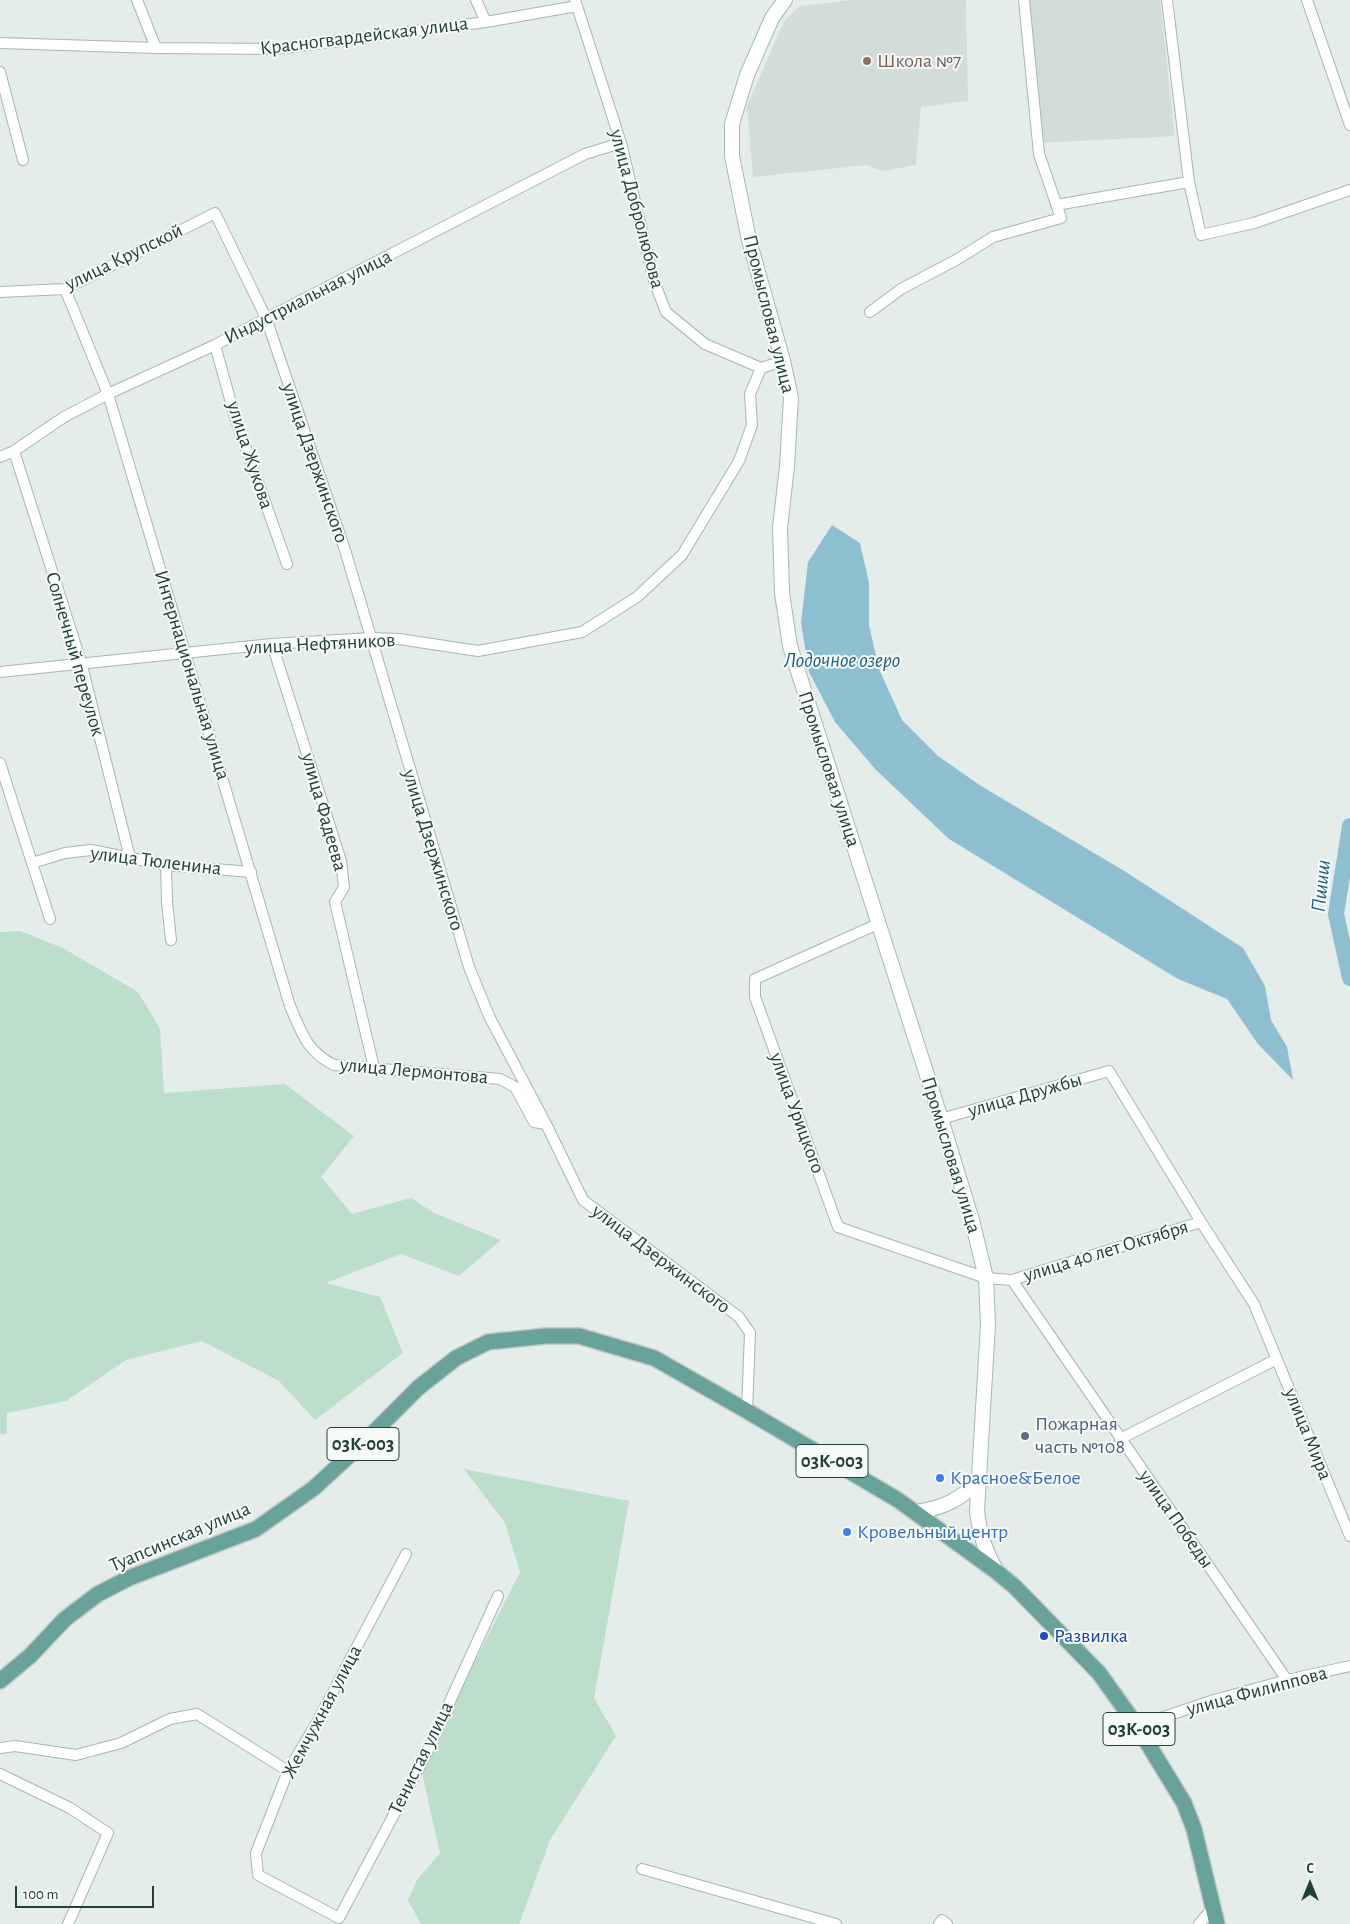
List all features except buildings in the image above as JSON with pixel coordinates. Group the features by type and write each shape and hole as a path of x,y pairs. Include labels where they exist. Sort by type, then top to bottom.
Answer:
{"main road":[{"name":"Промысловая улица","path":"784,0 772,18 747,75 732,124 732,156 749,240 783,361 791,398 787,466 780,528 782,593 790,646 941,1119 972,1220 986,1278 988,1324 977,1511 979,1533 997,1572"},
{"name":"Туапсинская улица","path":"0,1681 30,1656 65,1620 98,1594 129,1578 256,1529 314,1488 418,1388 456,1358 488,1342 546,1336 579,1336 654,1358 747,1411"},
{"name":"03К-003","path":"747,1411 898,1500 997,1572 1015,1587 1099,1673 1137,1726 1184,1803 1194,1829 1217,1924"},
{"path":"916,1512 936,1509 952,1503 967,1493 979,1480"}],"street":[{"path":"137,0 156,48"},
{"path":"476,0 486,22"},
{"path":"870,312 901,290 956,260 992,237 1060,218 1039,154 1024,0"},
{"path":"1167,0 1189,182 1201,235 1254,223 1350,190"},
{"path":"1307,0 1350,125"},
{"name":"Красногвардейская улица","path":"0,44 276,49 486,22 576,3"},
{"name":"улица Добролюбова","path":"576,3 621,143 654,281 666,312 705,344 760,368"},
{"path":"0,72 23,160"},
{"name":"Индустриальная улица","path":"0,457 14,451 64,416 215,345 585,154 621,143"},
{"path":"1056,205 1189,182"},
{"name":"улица Дзержинского","path":"215,213 266,318 345,550 468,967 489,1016 546,1124 582,1200 739,1317 750,1333 747,1411"},
{"name":"улица Крупской","path":"0,292 65,289 215,213"},
{"name":"Интернациональная улица","path":"65,289 108,394 290,1006 305,1041 320,1058"},
{"name":"улица Жукова","path":"215,345 236,417 287,564"},
{"path":"760,368 783,361"},
{"name":"улица Нефтяников","path":"0,672 81,662 272,644 370,638 399,639 478,651 582,632 637,597 682,555 739,461 752,425 750,394 760,368"},
{"name":"Солнечный переулок","path":"14,451 81,662 130,858"},
{"name":"улица Фадеева","path":"272,644 341,861 344,887 335,902 374,1068"},
{"path":"0,763 50,919"},
{"name":"улица Тюленина","path":"32,863 65,853 91,850 166,865 251,872"},
{"path":"166,865 171,940"},
{"name":"улица Урицкого","path":"880,923 756,979 755,997 838,1227 986,1278"},
{"name":"улица Лермонтова","path":"320,1058 334,1065 500,1079 515,1087 534,1122 546,1124"},
{"name":"улица Дружбы","path":"941,1119 1109,1071"},
{"name":"улица Мира","path":"1109,1071 1201,1222 1254,1304 1350,1536"},
{"name":"улица 40 лет Октября","path":"1012,1280 1201,1222"},
{"path":"986,1278 1012,1280"},
{"name":"улица Победы","path":"1012,1280 1287,1680"},
{"path":"1120,1439 1277,1359"},
{"name":"Жемчужная улица","path":"258,1875 256,1853 288,1771 316,1724 406,1554"},
{"name":"Тенистая улица","path":"258,1875 339,1918 425,1756 498,1596"},
{"name":"улица Филиппова","path":"1137,1726 1214,1700 1287,1680 1349,1669"},
{"path":"0,1748 15,1746 76,1755 121,1743 170,1719 197,1714 288,1771"},
{"path":"0,1774 70,1808 108,1833 68,1924"},
{"path":"642,1869 836,1924"},
{"path":"1199,1924 1213,1908"}],"shaded area":[{"name":"Школа №7","path":"851,0 966,0 968,101 921,107 916,165 882,171 867,165 753,177 747,106 784,21 800,6"},
{"path":"1026,0 1160,0 1175,136 1040,143"}],"green space":[{"path":"20,931 63,948 138,992 160,1029 164,1093 285,1084 354,1136 321,1177 352,1214 411,1198 434,1213 501,1240 459,1276 401,1254 326,1283 380,1297 403,1353 315,1420 279,1381 202,1341 126,1360 66,1401 7,1413 7,1434 0,1434 0,932"},
{"path":"464,1469 629,1501 594,1698 616,1736 550,1840 519,1924 421,1924 408,1900 417,1880 440,1853 421,1769 520,1572 505,1523"}],"water":[{"name":"Лодочное озеро","path":"832,525 860,543 869,583 869,625 879,669 902,720 938,756 981,786 1126,872 1243,948 1265,986 1271,1020 1287,1047 1293,1080 1258,1044 1227,999 1178,979 949,839 876,770 835,722 809,672 801,623 808,562"}],"waterway":[{"name":"Пшиш","path":"1350,826 1336,914 1350,978"}],"place":[{"name":"Школа №7","path":"867,61"},
{"name":"Пожарная часть №108","path":"1025,1436"},
{"name":"Красное&Белое","path":"940,1478"},
{"name":"Кровельный центр","path":"847,1532"},
{"name":"Развилка","path":"1044,1636"}]}
